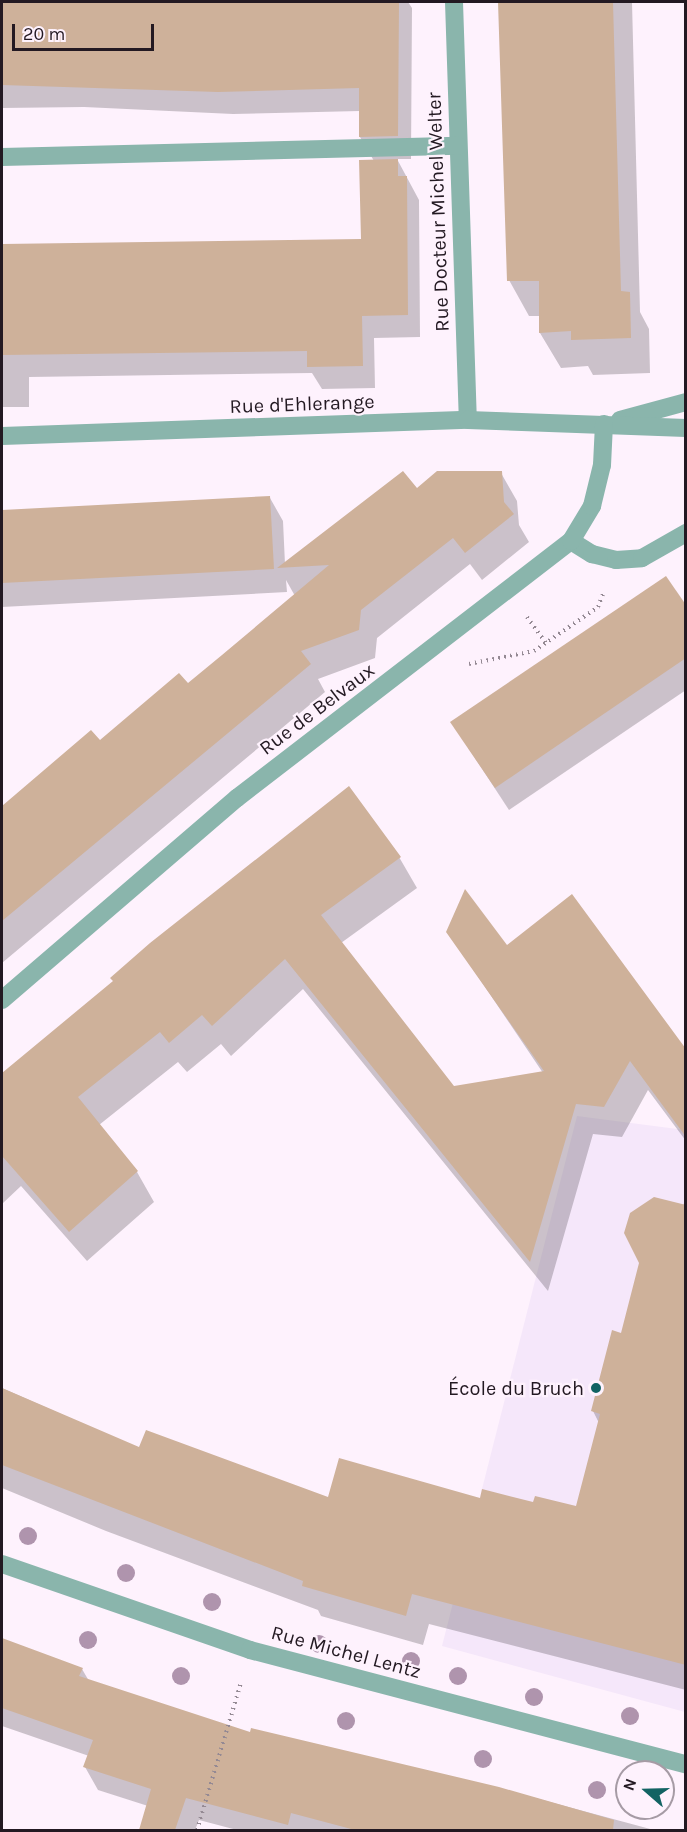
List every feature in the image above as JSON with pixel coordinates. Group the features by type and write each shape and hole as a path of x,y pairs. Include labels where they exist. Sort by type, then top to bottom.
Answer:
{"street":[{"name":"Rue Docteur Michel Welter","path":"454,2 468,420"},
{"path":"2,157 458,146"},
{"path":"604,424 686,402"},
{"name":"Rue d'Ehlerange","path":"2,436 468,420 604,424"},
{"path":"604,424 686,428"},
{"name":"Rue de Belvaux","path":"2,1000 237,798 571,541 592,506 602,465 604,424"},
{"path":"571,541 591,554 616,560 642,558 686,533"},
{"name":"Rue Michel Lentz","path":"2,1564 250,1650 686,1764"}],"path":[{"path":"463,665 534,651 598,607"},
{"path":"197,1830 250,1650"}],"shaded area":[{"name":"École du Bruch","path":"577,1116 685,1130 685,1712 442,1646"}],"building":[{"path":"2,2 399,2 398,136 359,137 359,88 218,92 2,85"},
{"path":"498,2 613,2 621,291 630,292 631,338 571,340 571,331 539,333 539,281 507,281"},
{"path":"398,159 398,176 407,176 408,315 362,316 363,366 307,367 307,351 2,355 2,244 361,239 359,160"},
{"path":"403,471 417,488 437,471 502,471 504,502 514,514 465,553 453,538 361,610 359,630 301,651 311,664 2,921 2,806 91,730 100,740 179,673 188,683 222,655 329,565 277,568"},
{"path":"270,496 274,569 2,583 2,510"},
{"path":"666,576 686,605 686,658 495,788 450,722"},
{"path":"349,786 401,857 321,915 454,1086 544,1071 446,932 465,889 507,945 572,894 686,1049 686,1137 630,1061 604,1107 576,1104 530,1262 285,959 212,1026 202,1015 169,1043 160,1032 78,1097 138,1171 69,1232 2,1156 2,1073 113,981 110,978 150,943"},
{"path":"654,1197 686,1205 686,1665 412,1594 406,1616 302,1586 303,1581 2,1465 2,1388 139,1447 146,1430 328,1497 339,1458 480,1498 482,1489 533,1502 535,1496 576,1506 600,1414 591,1411 612,1330 621,1333 639,1263 624,1233 630,1213"},
{"path":"2,1638 83,1668 79,1676 250,1732 251,1728 499,1787 614,1820 613,1830 355,1830 291,1813 288,1825 186,1798 175,1830 139,1830 151,1789 83,1767 93,1740 2,1708"}],"place":[{"name":"École du Bruch","path":"596,1388"}]}
